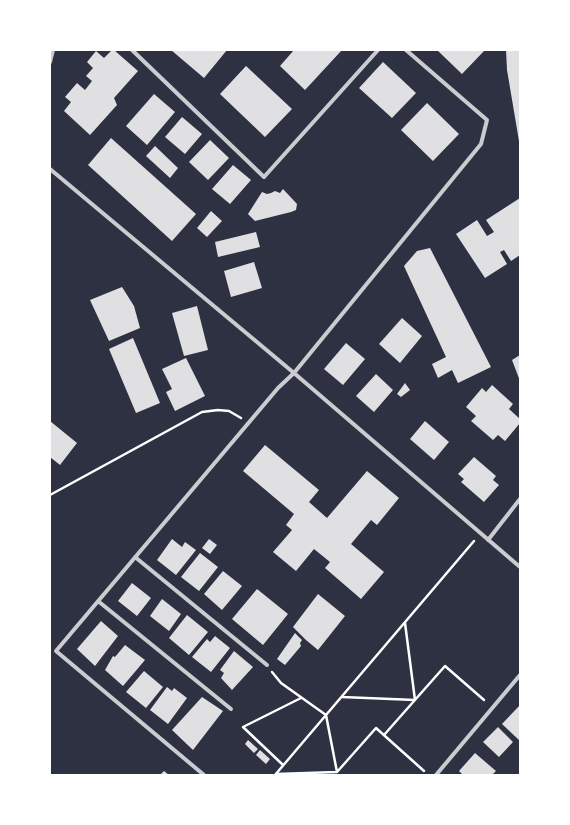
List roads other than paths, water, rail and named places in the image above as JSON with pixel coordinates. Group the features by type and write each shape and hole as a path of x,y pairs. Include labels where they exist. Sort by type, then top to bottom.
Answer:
{"street":[{"path":"50,62 53,50"},
{"path":"132,50 264,177 378,50"},
{"path":"204,775 56,651 248,423 278,388 294,373 481,144 487,120 406,50"},
{"path":"50,169 294,373 520,567"},
{"path":"488,540 520,499"},
{"path":"135,557 268,667"},
{"path":"98,601 231,709"},
{"path":"436,775 520,675"}]}
